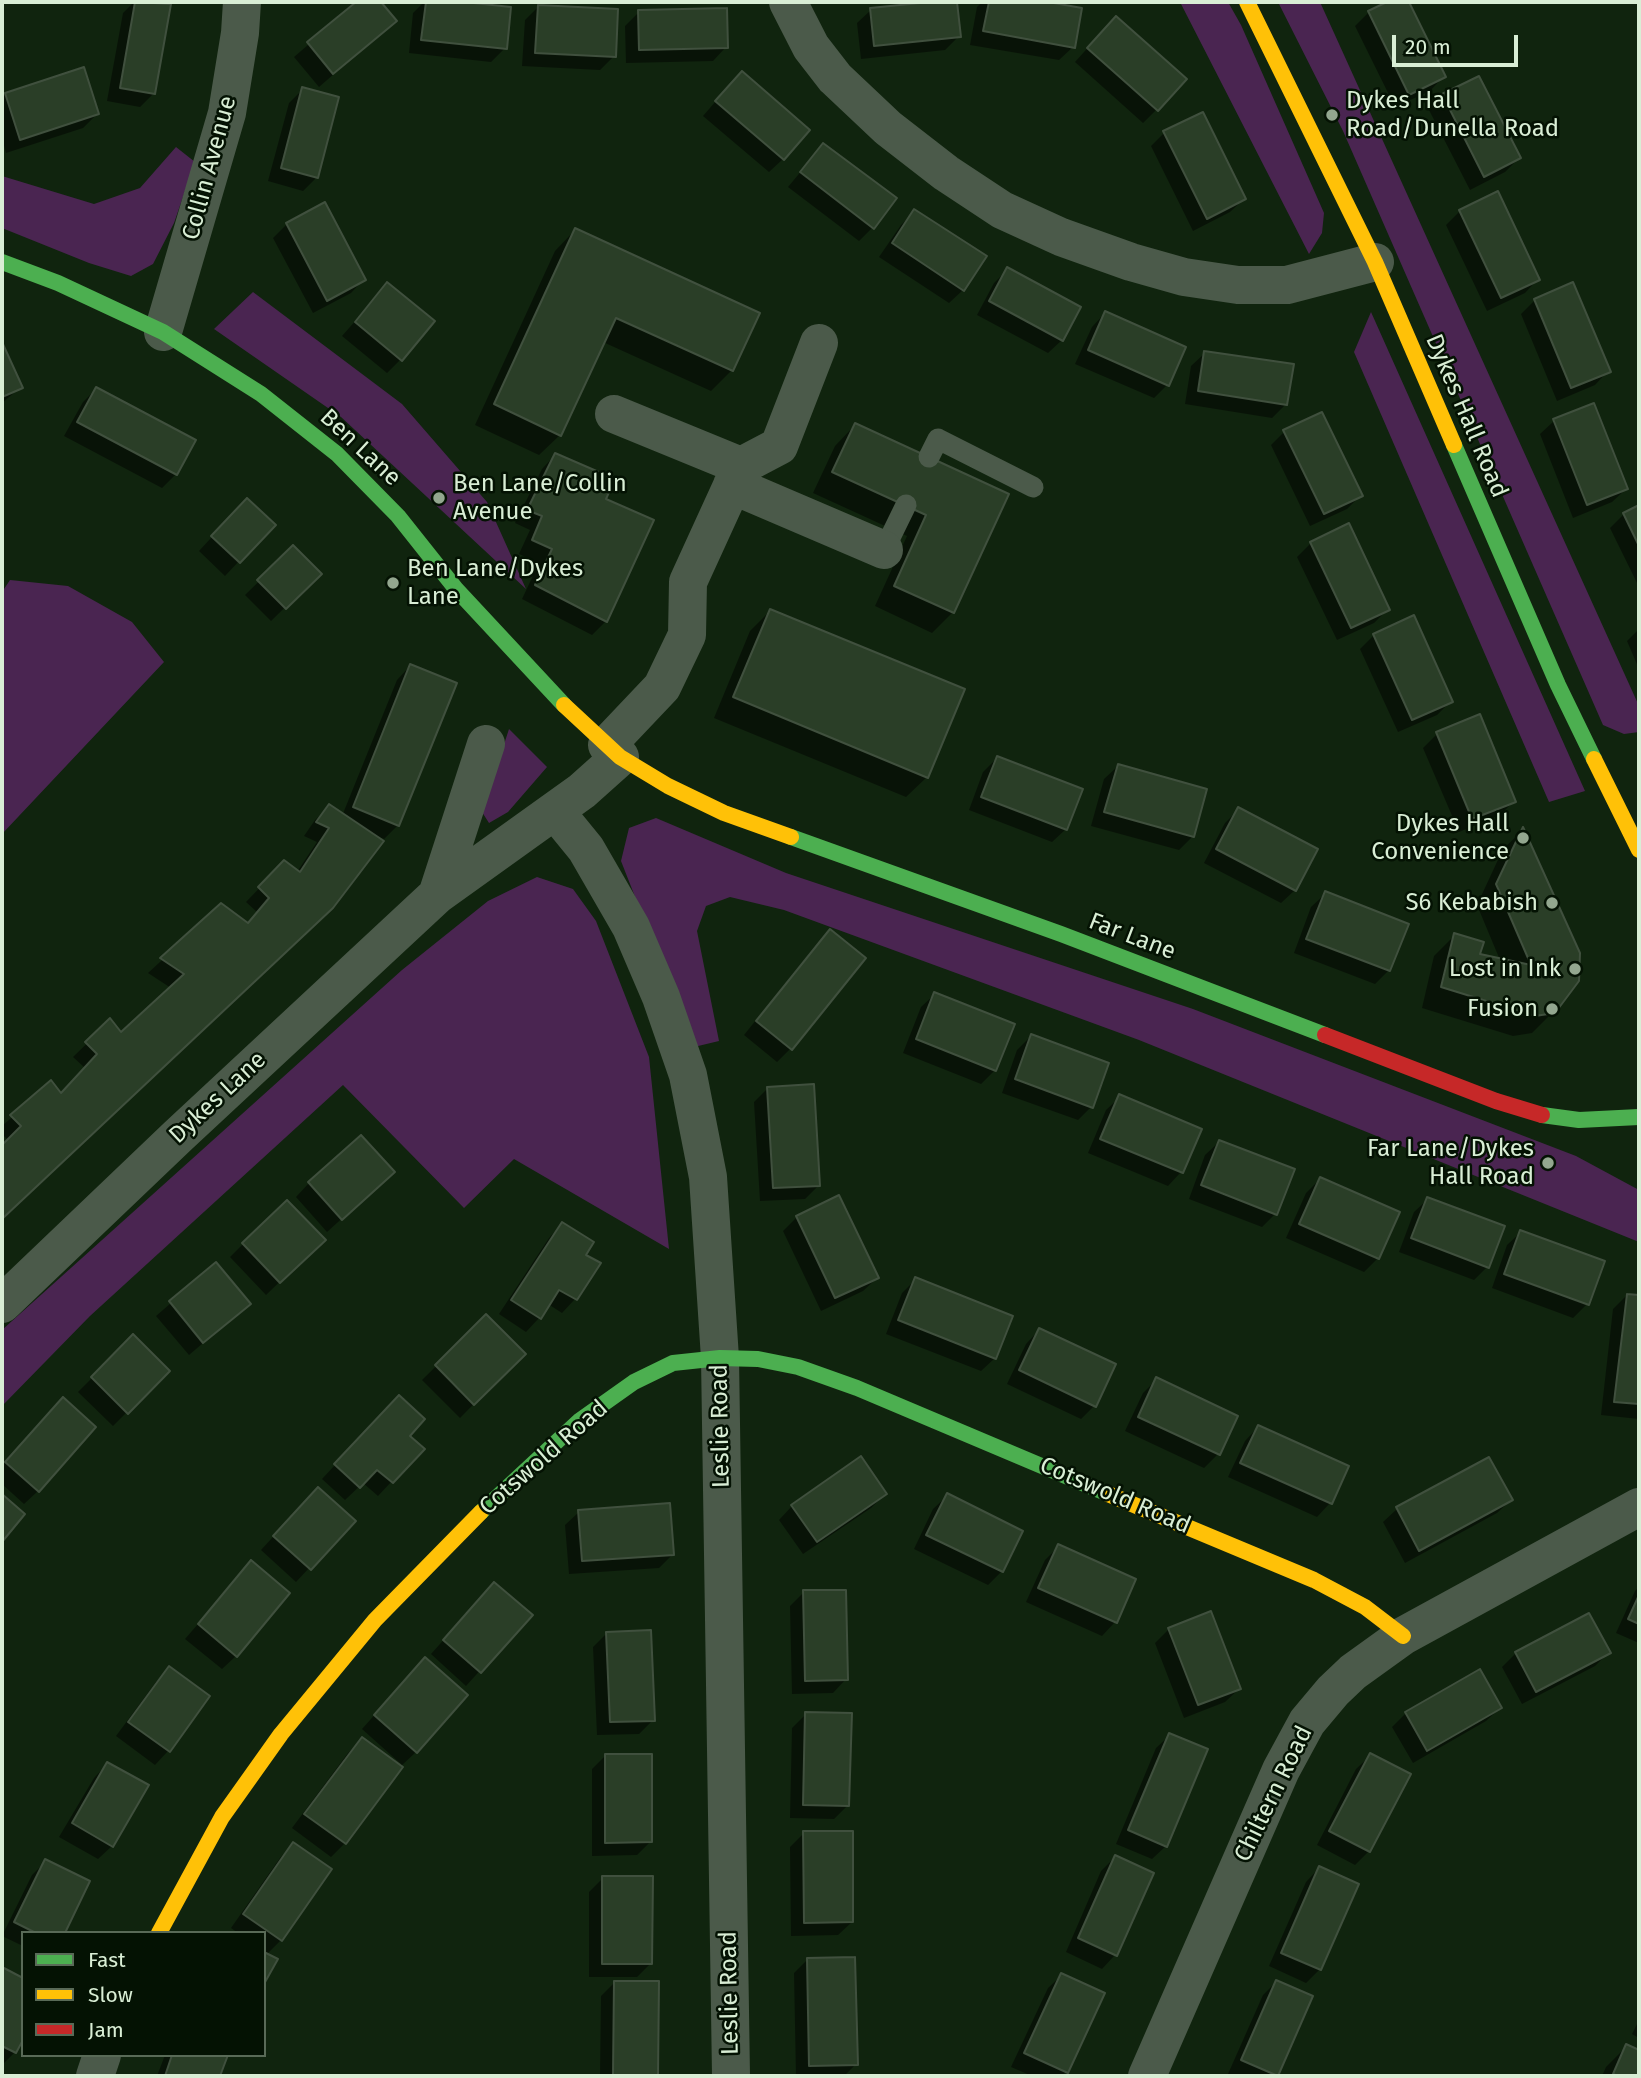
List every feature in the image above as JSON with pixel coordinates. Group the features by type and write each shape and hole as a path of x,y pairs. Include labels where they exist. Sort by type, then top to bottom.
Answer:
{"street":[{"name":"Collin Avenue","path":"163,332 227,113 240,33 242,2"},
{"path":"788,2 811,47 835,78 888,128 946,173 1002,210 1061,237 1130,262 1184,277 1238,285 1287,285 1375,262"},
{"name":"Dykes Hall Road","path":"1247,2 1375,262 1553,673 1639,850"},
{"name":"Ben Lane","path":"2,262 58,283 163,332 261,394 337,454 398,516 456,589 556,698 613,751"},
{"path":"737,476 779,446 819,343"},
{"path":"614,414 884,550"},
{"name":"Dykes Lane","path":"2,1304 437,895 582,791 662,687 687,635 688,582 737,476"},
{"name":"Dykes Lane","path":"437,895 486,744"},
{"name":"Far Lane","path":"613,751 668,786 723,813 1061,934 1496,1101 1546,1116 1579,1120 1639,1117"},
{"name":"Leslie Road","path":"555,811 586,849 631,927 661,997 688,1075 708,1177 720,1358 731,2076"},
{"name":"Cotswold Road","path":"160,1931 222,1817 281,1734 375,1620 470,1522 579,1421 634,1382 673,1363 720,1358 758,1359 798,1367 857,1388 1314,1580 1365,1607 1404,1636"},
{"name":"Chiltern Road","path":"1147,2076 1281,1770 1307,1722 1332,1691 1353,1672 1404,1636 1639,1507"},
{"path":"95,2076 101,2057"}],"lane":[{"path":"929,457 938,439 1033,486"},
{"path":"884,550 906,505"}],"shaded area":[{"path":"1180,2 1228,2 1241,25 1324,213 1322,233 1309,254"},
{"path":"1278,2 1320,2 1639,706 1639,732 1624,734 1603,725 1343,131"},
{"path":"176,147 195,162 174,223 153,264 131,276 89,263 2,228 2,176 94,204 140,188"},
{"path":"253,292 402,404 487,502 526,589 341,417 214,329"},
{"path":"1371,312 1585,791 1549,802 1354,352"},
{"path":"10,580 68,586 132,622 164,662 2,834 2,592"},
{"path":"509,729 547,767 508,812 489,823 482,812"},
{"path":"656,818 786,873 1193,1009 1576,1156 1639,1190 1639,1242 1139,1040 784,910 730,897 706,906 697,931 719,1041 694,1047 621,861 629,828"},
{"path":"537,877 573,889 596,921 649,1057 669,1249 514,1159 464,1208 343,1085 90,1316 2,1406 2,1330 402,970 488,901"}],"building":[{"path":"135,2 171,4 155,94 120,88"},
{"path":"356,2 381,2 397,21 333,74 307,42"},
{"path":"426,2 464,2 511,7 507,49 421,40"},
{"path":"957,2 961,37 874,46 870,8"},
{"path":"989,2 1048,2 1082,8 1075,48 983,31"},
{"path":"1387,2 1409,2 1446,77 1409,95 1368,11"},
{"path":"538,5 618,9 616,57 535,53"},
{"path":"727,8 728,48 639,50 638,10"},
{"path":"1116,16 1187,79 1158,111 1087,48"},
{"path":"84,67 99,114 20,140 5,93"},
{"path":"742,71 810,130 784,160 715,101"},
{"path":"1479,76 1521,158 1484,177 1442,94"},
{"path":"302,87 339,97 318,178 281,168"},
{"path":"1203,112 1246,199 1207,219 1163,131"},
{"path":"823,143 897,198 874,229 800,172"},
{"path":"1498,191 1540,280 1501,298 1459,210"},
{"path":"325,202 366,280 327,301 286,223"},
{"path":"914,209 987,256 964,291 892,243"},
{"path":"575,228 760,313 733,371 616,318 561,436 494,404"},
{"path":"1007,267 1081,307 1063,341 989,301"},
{"path":"387,282 435,321 402,361 355,322"},
{"path":"1573,282 1611,372 1571,388 1534,299"},
{"path":"1105,311 1186,347 1169,386 1088,350"},
{"path":"2,342 23,388 2,397"},
{"path":"1204,351 1294,364 1287,405 1198,391"},
{"path":"96,387 196,440 177,475 77,422"},
{"path":"1594,403 1628,489 1587,505 1553,419"},
{"path":"1322,412 1363,496 1324,514 1283,430"},
{"path":"855,423 1009,494 954,613 894,586 926,515 832,472"},
{"path":"555,453 615,479 606,499 654,520 607,622 535,585 552,549 532,540 542,516 527,510"},
{"path":"247,498 276,525 240,563 211,536"},
{"path":"1639,505 1639,546 1623,513"},
{"path":"1349,523 1390,610 1351,628 1310,542"},
{"path":"293,545 322,574 286,609 257,580"},
{"path":"770,609 965,689 928,778 733,697"},
{"path":"1414,615 1453,702 1412,720 1373,634"},
{"path":"410,664 457,683 399,826 353,807"},
{"path":"1480,714 1516,802 1472,819 1436,732"},
{"path":"997,756 1083,789 1067,830 981,797"},
{"path":"1118,764 1207,789 1194,837 1104,812"},
{"path":"329,804 384,841 333,908 2,1219 2,1145 21,1126 10,1115 51,1080 61,1093 97,1054 85,1042 110,1018 121,1032 184,974 160,958 221,903 248,923 269,898 258,887 284,860 300,872 329,828 316,822"},
{"path":"1238,807 1318,849 1296,891 1216,849"},
{"path":"1523,827 1580,953 1579,981 1555,1013 1535,1016 1441,987 1454,933 1484,942 1480,954 1531,965 1496,884"},
{"path":"1325,891 1409,924 1390,971 1306,939"},
{"path":"830,929 866,958 792,1050 756,1021"},
{"path":"934,992 1015,1024 996,1071 916,1039"},
{"path":"1031,1034 1109,1063 1093,1108 1015,1079"},
{"path":"814,1084 820,1186 773,1188 767,1087"},
{"path":"1119,1094 1202,1129 1183,1173 1100,1139"},
{"path":"361,1135 395,1172 342,1220 308,1182"},
{"path":"1219,1140 1295,1169 1277,1215 1201,1185"},
{"path":"1320,1177 1400,1212 1379,1259 1299,1224"},
{"path":"839,1195 879,1278 835,1298 796,1216"},
{"path":"1427,1197 1505,1226 1489,1268 1411,1238"},
{"path":"287,1200 326,1240 280,1283 242,1243"},
{"path":"562,1222 594,1242 586,1255 601,1263 577,1300 559,1290 541,1319 511,1300"},
{"path":"1520,1230 1605,1261 1589,1305 1504,1274"},
{"path":"216,1262 251,1304 203,1343 169,1301"},
{"path":"915,1277 1013,1316 996,1359 898,1320"},
{"path":"1627,1294 1639,1295 1639,1404 1614,1402"},
{"path":"486,1314 526,1354 474,1405 435,1365"},
{"path":"1039,1328 1116,1364 1096,1407 1019,1370"},
{"path":"133,1334 170,1371 128,1414 91,1377"},
{"path":"1156,1377 1238,1416 1220,1455 1138,1417"},
{"path":"399,1395 425,1419 410,1436 425,1449 393,1483 377,1470 360,1488 334,1464"},
{"path":"63,1397 96,1427 39,1492 5,1462"},
{"path":"1258,1425 1349,1466 1332,1504 1240,1463"},
{"path":"861,1456 887,1494 817,1542 791,1505"},
{"path":"1489,1457 1513,1500 1419,1551 1396,1507"},
{"path":"318,1487 356,1521 311,1570 273,1536"},
{"path":"947,1493 1023,1531 1003,1572 926,1535"},
{"path":"2,1494 25,1514 2,1542"},
{"path":"670,1503 674,1555 582,1561 578,1510"},
{"path":"1058,1544 1136,1579 1117,1623 1038,1588"},
{"path":"251,1560 290,1593 237,1657 198,1624"},
{"path":"494,1582 533,1615 481,1673 443,1640"},
{"path":"803,1590 846,1590 848,1680 805,1681"},
{"path":"1639,1595 1639,1624 1628,1619"},
{"path":"1211,1611 1241,1689 1198,1705 1168,1628"},
{"path":"1589,1613 1611,1653 1536,1692 1515,1652"},
{"path":"651,1630 655,1721 610,1722 606,1632"},
{"path":"425,1657 468,1695 417,1753 374,1715"},
{"path":"169,1666 210,1696 170,1752 128,1722"},
{"path":"1480,1669 1502,1708 1427,1751 1405,1712"},
{"path":"805,1712 852,1713 849,1806 803,1805"},
{"path":"1169,1733 1208,1749 1167,1847 1128,1830"},
{"path":"362,1737 403,1767 346,1844 304,1814"},
{"path":"1370,1753 1411,1774 1370,1852 1329,1831"},
{"path":"605,1754 652,1754 652,1842 605,1843"},
{"path":"107,1762 149,1785 113,1847 72,1823"},
{"path":"803,1831 853,1831 853,1922 804,1923"},
{"path":"293,1842 332,1869 282,1941 243,1914"},
{"path":"1115,1855 1154,1873 1117,1956 1078,1938"},
{"path":"45,1859 90,1881 66,1931 32,1931 14,1922"},
{"path":"1319,1866 1359,1884 1321,1970 1281,1953"},
{"path":"602,1876 653,1876 652,1964 602,1964"},
{"path":"266,1953 278,1959 266,1980"},
{"path":"855,1957 858,2065 809,2066 807,1958"},
{"path":"2,1967 21,1977 21,2044 16,2053 2,2046"},
{"path":"1061,1973 1105,1993 1068,2073 1024,2053"},
{"path":"1276,1980 1313,1996 1278,2076 1241,2060"},
{"path":"614,1981 659,1981 658,2076 613,2076"},
{"path":"1626,2044 1639,2050 1639,2076 1613,2074"},
{"path":"171,2057 227,2057 220,2076 165,2076"}],"traffic: fast":[{"path":"2,262 58,283 163,332 261,394 337,454 398,516 456,589 564,705"},
{"path":"1454,445 1558,685 1594,759"},
{"path":"791,837 1061,934 1325,1035"},
{"path":"1542,1115 1579,1120 1639,1117"},
{"path":"481,1512 579,1421 634,1382 673,1363 720,1358 758,1359 798,1367 857,1388 1108,1494"}],"traffic: slow":[{"path":"1247,2 1375,262 1454,445"},
{"path":"564,705 620,757 668,786 724,813 791,837"},
{"path":"1594,759 1639,850"},
{"path":"1108,1494 1314,1580 1365,1607 1403,1636"},
{"path":"160,1931 222,1817 281,1734 375,1620 481,1512"}],"traffic: jam":[{"path":"1325,1035 1496,1101 1542,1115"}],"place":[{"name":"Dykes Hall Road/Dunella Road","path":"1332,115"},
{"name":"Ben Lane/Collin Avenue","path":"439,498"},
{"name":"Ben Lane/Dykes Lane","path":"393,583"},
{"name":"Dykes Hall Convenience","path":"1523,838"},
{"name":"S6 Kebabish","path":"1552,903"},
{"name":"Lost in Ink","path":"1575,969"},
{"name":"Fusion","path":"1552,1009"},
{"name":"Far Lane/Dykes Hall Road","path":"1548,1163"}]}
